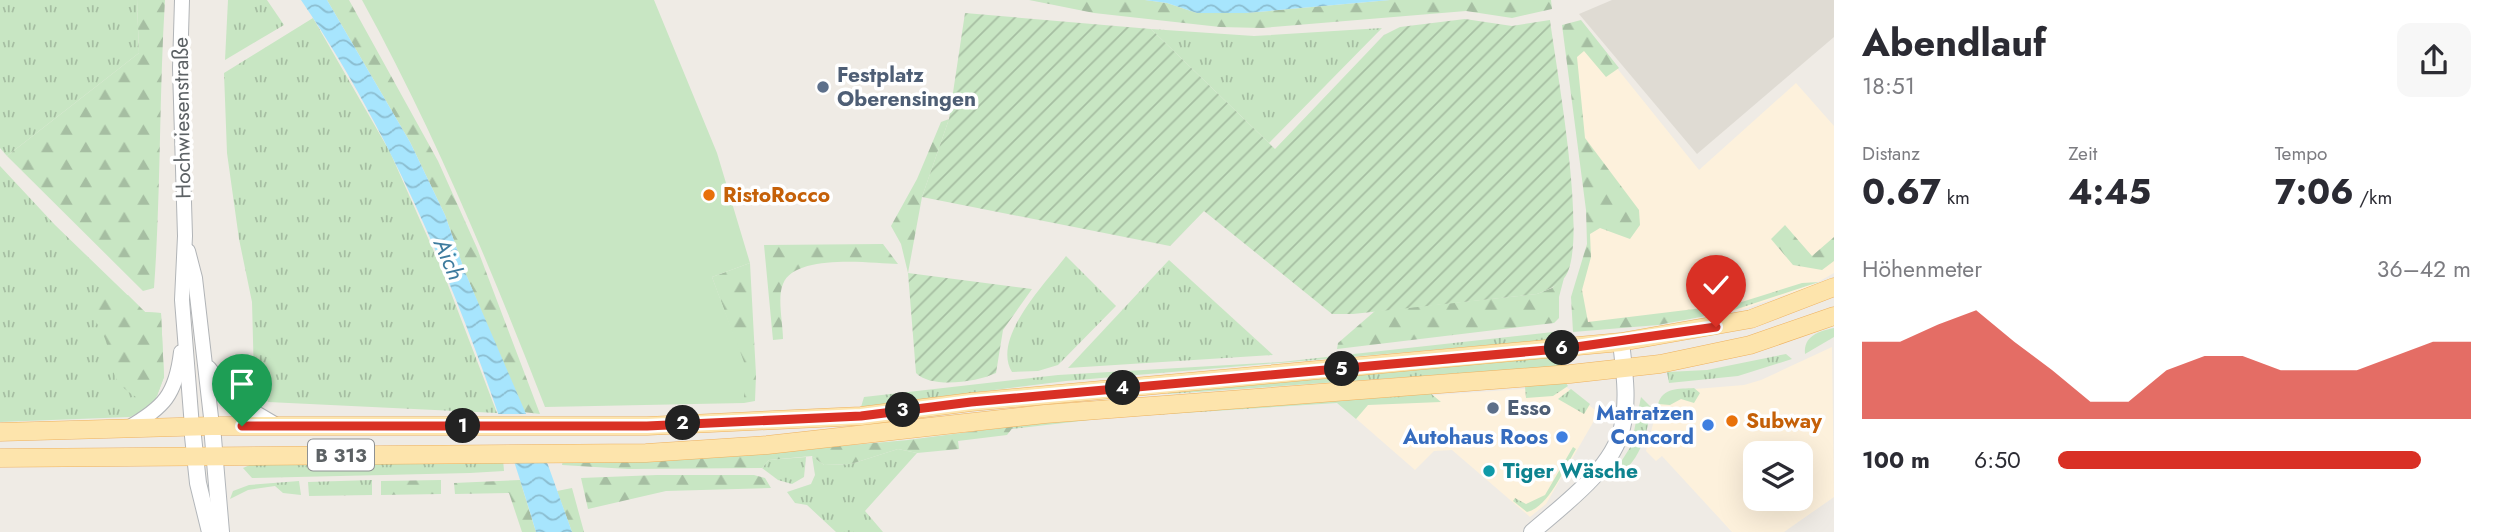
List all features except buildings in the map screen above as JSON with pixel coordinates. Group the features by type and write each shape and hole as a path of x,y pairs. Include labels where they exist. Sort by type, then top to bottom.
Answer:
{"main road":[{"name":"B 313","path":"0,432 212,426 587,426 861,416 1023,397 1621,342 1751,318 1834,287"},
{"name":"B 313","path":"0,458 646,453 766,445 1058,413 1624,369 1750,345 1834,316"},
{"path":"1532,532 1601,468 1622,430 1626,394 1621,342"},
{"name":"Hochwiesenstraße","path":"212,426 221,532"},
{"path":"192,427 194,455 210,532"}],"street":[{"name":"Hochwiesenstraße","path":"182,0 180,68 185,236 183,327 192,427"},
{"name":"Hochwiesenstraße","path":"185,236 195,278 212,426"},
{"path":"126,429 156,412 166,401 180,359 183,327"},
{"path":"206,365 234,400 279,427"}],"shaded area":[{"path":"1612,0 1834,0 1834,37 1697,154 1579,14"},
{"path":"1579,21 1699,170 1796,83 1834,126 1834,273 1809,287 1737,311 1659,324 1657,319 1573,331 1587,244 1587,210 1564,26"},
{"path":"1832,347 1834,497 1784,532 1732,532 1662,456 1656,461 1646,451 1659,401 1670,391 1744,385 1761,380"},
{"path":"1565,386 1595,410 1595,419 1546,504 1530,517 1452,450 1434,451 1415,470 1337,402"}],"green space":[{"path":"0,0 137,0 139,53 7,156 0,148"},
{"path":"137,0 165,0 154,288 143,291 7,156 139,53"},
{"path":"228,0 267,0 284,25 225,60"},
{"path":"327,0 349,0 438,161 477,248 540,414 523,412 465,272 445,215 410,142"},
{"path":"362,0 654,0 717,153 750,263 712,277 744,362 744,403 545,407 460,200 413,99"},
{"path":"1029,0 1145,0 1167,3 1197,13 1246,13 1390,0 1551,0 1552,9 1512,18 1466,11 1262,28 1220,27 1094,13"},
{"path":"965,13 1151,29 1275,149 1384,35 1400,27 1465,19 1512,26 1550,20 1564,113 1572,193 1574,229 1571,258 1565,277 1556,285 1537,294 1332,314 1204,211 1170,246 922,197 949,119"},
{"path":"313,18 390,152 443,272 497,413 268,402 254,379 252,302 239,239 227,153 224,73"},
{"path":"1581,20 1619,68 1606,77 1584,51 1577,57 1585,138 1639,210 1640,225 1630,239 1600,228 1590,234 1591,257 1582,290 1588,322 1711,307 1706,316 1658,325 1573,332 1571,297 1587,244 1586,210 1562,25"},
{"path":"1382,28 1269,143 1151,29 1254,36"},
{"path":"949,119 922,197 908,273 901,244 891,226 917,179 941,122"},
{"path":"0,166 55,225 145,312 161,313 164,377 153,406 130,417 0,422"},
{"path":"1785,225 1812,256 1834,237 1834,261 1822,270 1793,265 1771,239"},
{"path":"883,244 898,264 835,262 802,268 790,274 783,284 780,296 783,339 773,340 764,245"},
{"path":"1066,256 1116,306 1058,365 1038,371 1012,372 1007,358 1015,327"},
{"path":"1169,260 1273,355 1068,368"},
{"path":"750,263 755,401 744,403 743,362 712,277"},
{"path":"908,273 1032,289 1003,330 996,373 967,381 943,382 923,378 916,373"},
{"path":"1564,278 1559,297 1559,318 1554,323 1337,349 1338,343 1375,311 1537,294 1552,288"},
{"path":"1819,282 1731,311 1732,305 1802,283"},
{"path":"128,295 145,312 161,313 164,377 157,396 140,399 121,384 113,369 102,332 81,300"},
{"path":"1834,328 1834,337 1805,354 1809,339"},
{"path":"1562,331 1562,339 1066,381 861,407 864,397 1058,375 1281,362"},
{"path":"1786,354 1792,359 1738,376 1669,383 1667,372 1707,370"},
{"path":"1563,355 1564,366 1168,394 1167,390"},
{"path":"1566,383 1568,386 1553,396 1526,398 1525,387"},
{"path":"1694,388 1700,393 1694,403 1681,399 1670,405 1658,404 1660,398 1668,392"},
{"path":"1571,389 1590,404 1584,414 1558,399"},
{"path":"1429,392 1441,402 1368,405 1356,419 1337,403 1107,418 1012,429 1014,426 1107,415"},
{"path":"1641,397 1651,407 1644,438 1629,466 1612,476 1631,446"},
{"path":"1014,426 1007,435 958,441 959,449 917,453 898,449 851,464 824,465 812,456 769,460 762,468 628,469 562,465 563,460 741,455 908,440"},
{"path":"1573,447 1576,449 1542,503 1527,512 1513,501 1515,498 1526,504 1545,495"},
{"path":"898,449 917,453 865,511 883,532 836,532 807,505 795,503 787,492 811,484 815,475 812,456 824,465 851,464"},
{"path":"806,457 804,477 792,484 778,480 762,468 769,460"},
{"path":"503,459 504,471 470,473 252,478 243,468 252,464"},
{"path":"754,475 765,478 771,488 666,491 588,509 581,478"},
{"path":"372,480 372,495 309,496 308,482"},
{"path":"441,480 441,494 381,495 381,481"},
{"path":"520,480 536,532 522,532 509,493 455,494 454,483"},
{"path":"299,481 301,495 283,493 275,486 248,490 230,499 233,491 249,485"},
{"path":"572,488 584,532 572,532 557,491"}],"water":[{"name":"Aich","path":"301,0 327,0 410,142 445,215 465,272 548,465 572,532 536,532 492,395 438,257 375,124 340,61"},
{"path":"1145,0 1390,0 1246,13 1197,13 1167,3"}],"pier":[{"path":"494,414 528,414 550,462 512,463"}],"place":[{"name":"Festplatz Oberensingen","path":"823,87"},
{"name":"RistoRocco","path":"709,195"},
{"name":"Esso","path":"1493,408"},
{"name":"Subway","path":"1732,421"},
{"name":"Matratzen Concord","path":"1708,425"},
{"name":"Autohaus Roos","path":"1562,437"},
{"name":"Tiger Wäsche","path":"1489,471"}],"route":[{"path":"242,426 647,426 765,418 861,416 1075,392 1569,348 1655,338 1716,327"}]}
